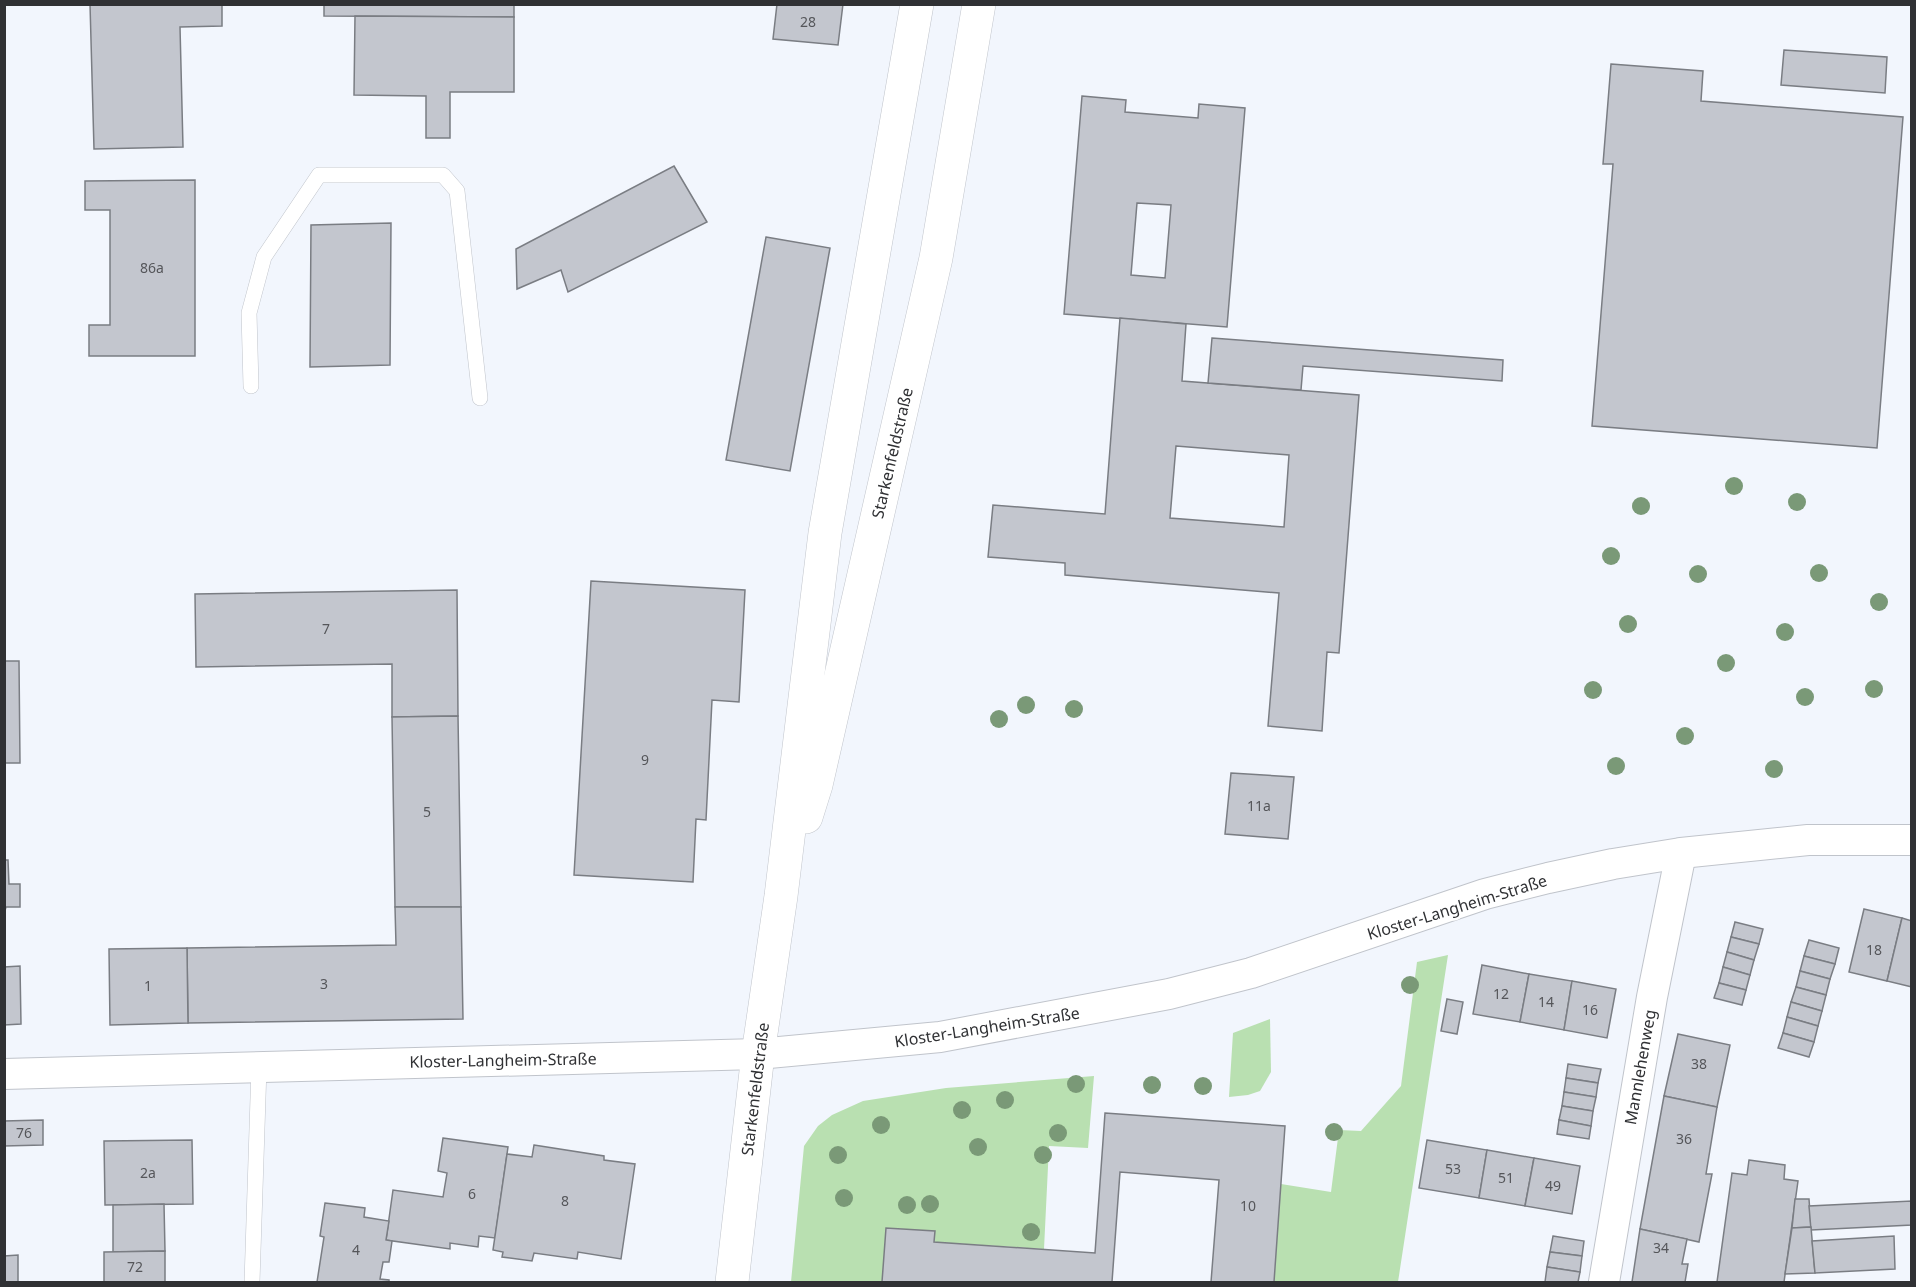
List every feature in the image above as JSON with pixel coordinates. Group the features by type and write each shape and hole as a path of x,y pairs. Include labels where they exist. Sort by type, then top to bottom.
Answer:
{"street":[{"name":"Starkenfeldstraße","path":"732,1282 758,1054 825,533 917,4"},
{"name":"Starkenfeldstraße","path":"780,896 816,786 934,270 979,4"},
{"name":"Kloster-Langheim-Straße","path":"4,1074 758,1054 940,1037 1169,994 1251,973 1485,894 1613,864 1681,853 1808,840 1911,840"},
{"name":"Mannlehenweg","path":"1604,1282 1652,997 1681,853"}],"lane":[{"path":"251,386 249,313 264,256 319,174 443,175 457,191 480,398"},
{"path":"252,1282 258,1068"}],"green space":[{"path":"1448,955 1398,1282 1274,1282 1281,1184 1331,1192 1339,1130 1361,1131 1401,1086 1417,962"},
{"path":"1270,1019 1271,1072 1260,1091 1229,1097 1233,1033"},
{"path":"1094,1076 1088,1148 1049,1146 1044,1249 934,1242 934,1231 887,1228 882,1282 791,1282 804,1146 818,1126 832,1115 863,1101 946,1088"}],"building":[{"path":"90,4 222,4 222,26 180,27 183,147 94,149"},
{"path":"324,4 514,4 514,17 324,16"},
{"path":"777,4 843,4 838,45 773,39"},
{"path":"355,16 514,17 514,92 450,92 450,138 426,138 426,96 354,95"},
{"path":"1784,50 1887,57 1885,93 1781,85"},
{"path":"1611,64 1703,71 1701,101 1903,117 1877,448 1592,426 1613,164 1603,164"},
{"path":"1082,96 1126,100 1125,112 1198,118 1199,104 1245,108 1227,327 1064,314","holes":["1137,203 1171,205 1165,278 1131,275"]},
{"path":"674,166 707,222 568,292 561,270 517,289 516,249"},
{"path":"195,180 195,356 89,356 89,325 110,325 110,210 85,210 85,181"},
{"path":"391,223 390,365 310,367 311,225"},
{"path":"766,237 830,248 790,471 726,460"},
{"path":"1120,318 1186,324 1182,381 1359,395 1339,653 1327,652 1322,731 1268,726 1279,593 1065,575 1065,563 988,557 993,505 1105,514","holes":["1176,446 1289,455 1284,527 1170,518"]},
{"path":"1212,338 1503,360 1502,381 1303,366 1301,390 1208,383"},
{"path":"591,581 745,590 739,702 712,700 706,820 696,819 693,882 574,875"},
{"path":"457,590 458,716 392,717 392,664 196,667 195,594"},
{"path":"4,661 19,661 20,763 4,763"},
{"path":"458,716 461,907 395,907 392,717"},
{"path":"1231,773 1294,777 1288,839 1225,834"},
{"path":"4,860 8,860 9,884 20,884 20,907 6,907 4,914"},
{"path":"395,907 461,907 463,1019 188,1023 187,948 396,945"},
{"path":"1864,909 1902,918 1887,981 1849,972"},
{"path":"1902,918 1912,921 1912,987 1887,981"},
{"path":"1735,922 1763,929 1759,944 1731,937"},
{"path":"1731,937 1759,944 1754,960 1727,952"},
{"path":"1809,940 1839,948 1835,964 1804,956"},
{"path":"187,948 188,1023 110,1025 109,949"},
{"path":"1727,952 1754,960 1750,975 1723,967"},
{"path":"1804,956 1835,964 1830,979 1800,971"},
{"path":"1482,965 1529,974 1520,1022 1473,1014"},
{"path":"20,966 21,1024 4,1025 4,967"},
{"path":"1723,967 1750,975 1746,990 1719,983"},
{"path":"1800,971 1830,979 1826,995 1796,987"},
{"path":"1529,974 1572,981 1564,1030 1520,1022"},
{"path":"1572,981 1616,989 1607,1038 1564,1030"},
{"path":"1719,983 1746,990 1742,1005 1714,998"},
{"path":"1796,987 1826,995 1822,1011 1791,1002"},
{"path":"1447,999 1463,1002 1457,1034 1441,1031"},
{"path":"1791,1002 1822,1011 1818,1026 1787,1017"},
{"path":"1787,1017 1818,1026 1814,1042 1783,1033"},
{"path":"1783,1033 1814,1042 1809,1057 1778,1048"},
{"path":"1678,1034 1730,1045 1717,1107 1664,1096"},
{"path":"1568,1064 1601,1069 1598,1083 1566,1078"},
{"path":"1566,1078 1598,1083 1596,1097 1564,1092"},
{"path":"1564,1092 1596,1097 1593,1111 1562,1106"},
{"path":"1664,1096 1717,1107 1706,1174 1712,1174 1699,1242 1640,1229"},
{"path":"1562,1106 1593,1111 1591,1126 1559,1120"},
{"path":"1105,1113 1285,1126 1274,1282 1211,1282 1219,1180 1120,1172 1112,1282 882,1282 886,1228 935,1231 934,1242 1095,1253"},
{"path":"43,1120 43,1145 4,1146 4,1121"},
{"path":"1559,1120 1591,1126 1589,1139 1557,1134"},
{"path":"443,1138 508,1147 495,1238 479,1236 478,1247 450,1243 450,1249 386,1240 393,1190 443,1197 447,1173 438,1171"},
{"path":"192,1140 193,1204 105,1205 104,1141"},
{"path":"1427,1140 1487,1150 1479,1198 1419,1188"},
{"path":"534,1145 604,1156 604,1160 635,1164 621,1259 578,1252 577,1259 534,1253 532,1261 502,1257 503,1252 493,1250 507,1154 532,1157"},
{"path":"1487,1150 1534,1158 1525,1206 1479,1198"},
{"path":"1534,1158 1580,1166 1572,1214 1525,1206"},
{"path":"1749,1160 1785,1165 1784,1179 1798,1181 1784,1282 1717,1282 1732,1173 1747,1175"},
{"path":"1795,1199 1809,1199 1811,1227 1792,1228"},
{"path":"1912,1201 1912,1225 1811,1230 1809,1206"},
{"path":"325,1203 365,1208 364,1217 389,1221 386,1240 392,1241 389,1262 383,1262 380,1279 389,1280 389,1282 317,1282 324,1237 320,1236"},
{"path":"164,1204 165,1251 113,1252 113,1205"},
{"path":"1811,1227 1815,1273 1785,1274 1792,1228"},
{"path":"1640,1229 1687,1239 1682,1264 1688,1264 1685,1282 1632,1282"},
{"path":"1553,1236 1584,1241 1582,1256 1550,1252"},
{"path":"1894,1236 1895,1269 1815,1273 1812,1241"},
{"path":"165,1251 165,1282 104,1282 104,1252"},
{"path":"1550,1252 1582,1256 1580,1272 1547,1267"},
{"path":"18,1255 18,1282 4,1282 4,1256"},
{"path":"1547,1267 1580,1272 1578,1282 1545,1282"}]}
